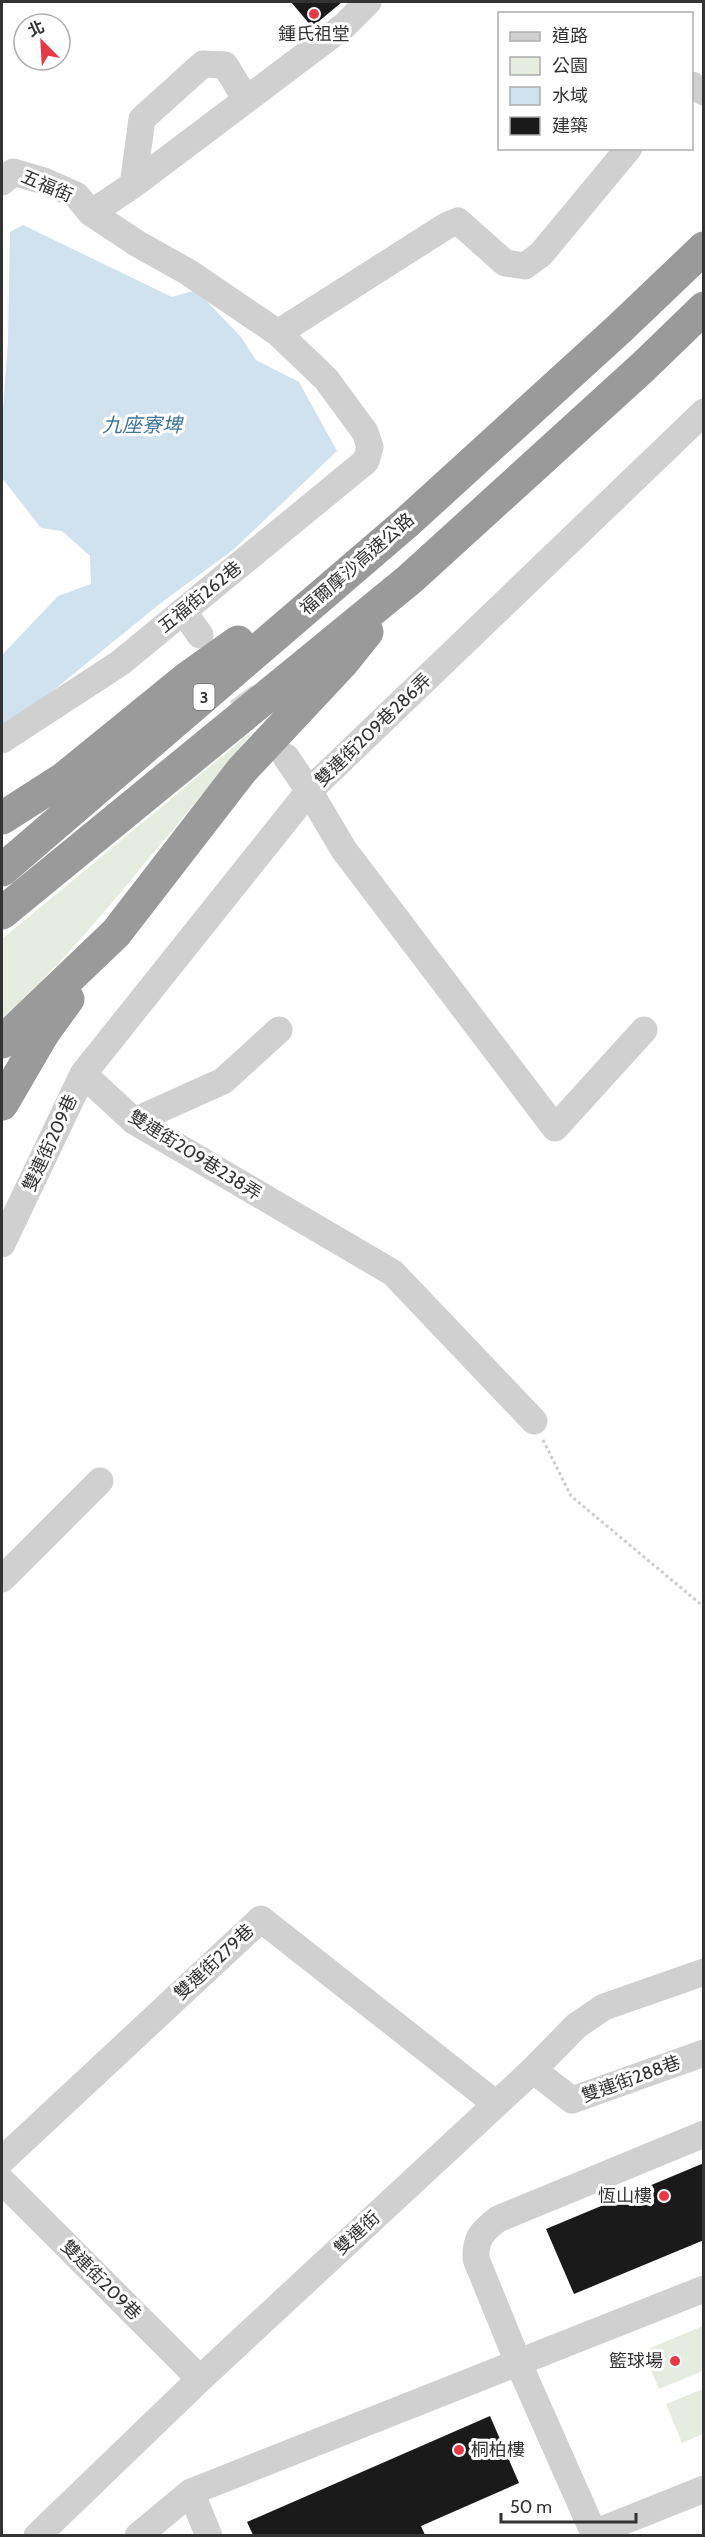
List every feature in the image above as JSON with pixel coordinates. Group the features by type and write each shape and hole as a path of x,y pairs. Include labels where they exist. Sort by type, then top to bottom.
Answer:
{"highway":[{"name":"福爾摩沙高速公路","path":"2,870 406,523 619,329 704,248"},
{"name":"3","path":"2,913 410,579 643,367 704,308"},
{"path":"2,818 63,779 186,679 406,523"},
{"path":"2,1104 44,1032 116,933 242,770 343,662 410,579"},
{"path":"2,1042 116,933"}],"street":[{"path":"368,2 344,26 245,98 133,185 91,213 138,244 188,272 278,333 446,225 458,221 506,263 525,266 541,254 627,150"},
{"path":"133,185 142,119 202,64 225,65 245,98"},
{"name":"五福街","path":"2,182 13,172 44,181 76,195 91,213"},
{"name":"五福街262巷","path":"2,740 120,663 366,460 370,447 365,432 326,379 278,333"},
{"name":"雙連街209巷286弄","path":"644,1030 555,1128 344,850 309,790 704,412"},
{"path":"183,611 200,635"},
{"path":"83,1074 309,790 286,757"},
{"path":"134,1121 223,1081 279,1030"},
{"name":"雙連街209巷238弄","path":"83,1074 134,1121 393,1273 534,1421"},
{"name":"雙連街209巷","path":"2,1244 83,1074"},
{"path":"2,1579 100,1481"},
{"name":"雙連街279巷","path":"2,2160 261,1919 496,2103"},
{"name":"雙連街","path":"37,2535 200,2379 533,2070 576,2026 604,2007 704,1972"},
{"name":"雙連街288巷","path":"533,2070 572,2100 704,2053"},
{"path":"704,2134 498,2219 481,2232 475,2247 476,2259 518,2362 595,2534 704,2489"},
{"name":"雙連街209巷","path":"2,2181 200,2379"},
{"path":"138,2535 191,2492 704,2289"},
{"path":"191,2492 209,2535"}],"path":[{"path":"534,1421 571,1496 704,1606"}],"green space":[{"path":"254,730 93,924 40,982 2,1018 2,939"},
{"name":"籃球場","path":"703,2326 703,2371 659,2389 643,2351"},
{"name":"籃球場","path":"703,2389 703,2434 682,2443 666,2404"}],"water":[{"name":"九座寮埤","path":"23,225 172,297 196,290 241,337 256,360 299,382 337,451 233,550 162,602 44,698 2,727 2,655 58,596 91,584 90,556 62,531 41,528 2,478 10,232"}],"building":[{"name":"鍾氏祖堂","path":"291,2 342,2 312,27"},
{"name":"恆山樓","path":"704,2163 704,2240 574,2294 546,2229"},
{"name":"桐柏樓","path":"490,2416 519,2483 421,2526 425,2535 253,2535 247,2522"}],"tunnel":[{"path":"217,660 283,753"}],"place":[{"name":"鍾氏祖堂","path":"314,14"},
{"name":"恆山樓","path":"664,2196"},
{"name":"籃球場","path":"675,2361"},
{"name":"桐柏樓","path":"459,2450"}]}
